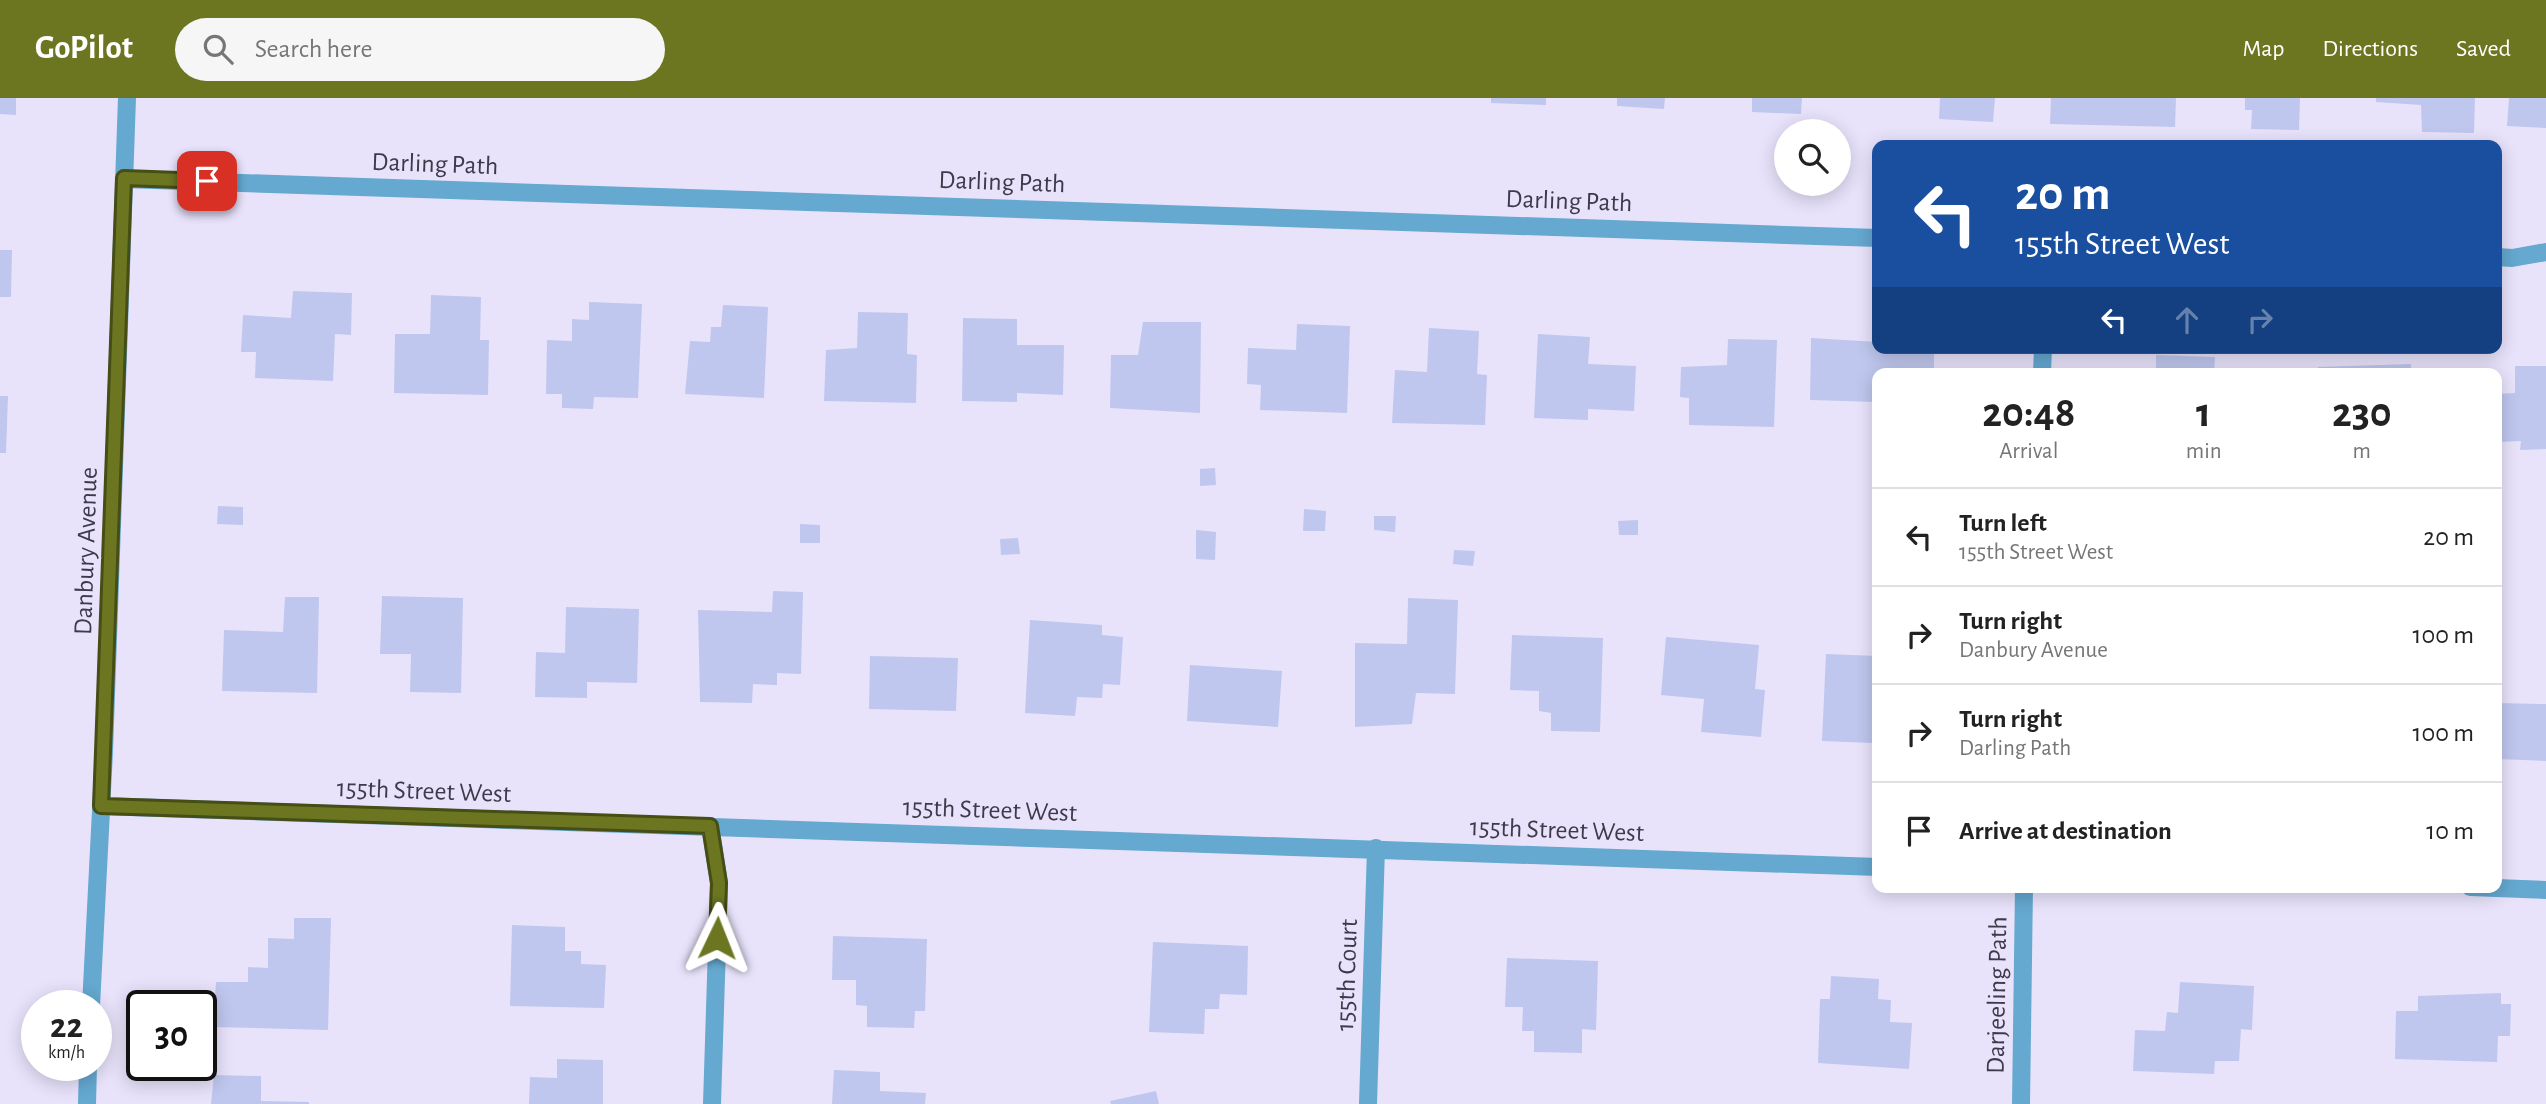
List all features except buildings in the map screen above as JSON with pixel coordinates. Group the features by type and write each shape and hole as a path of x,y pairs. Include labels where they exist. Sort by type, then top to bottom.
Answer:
{"street":[{"name":"Danbury Avenue","path":"92,990 127,98"},
{"name":"Darling Path","path":"124,178 1872,238"},
{"path":"2502,257 2546,252"},
{"name":"155th Street West","path":"101,806 1872,867"},
{"path":"710,826 719,883 712,1104"},
{"name":"155th Court","path":"1368,1104 1377,848"},
{"path":"2502,888 2546,890"},
{"name":"Darjeeling Path","path":"2021,1104 2024,893"},
{"path":"87,1104 88,1081"}],"route":[{"path":"207,181 124,178 101,806 710,826 719,883 717,938"}]}
